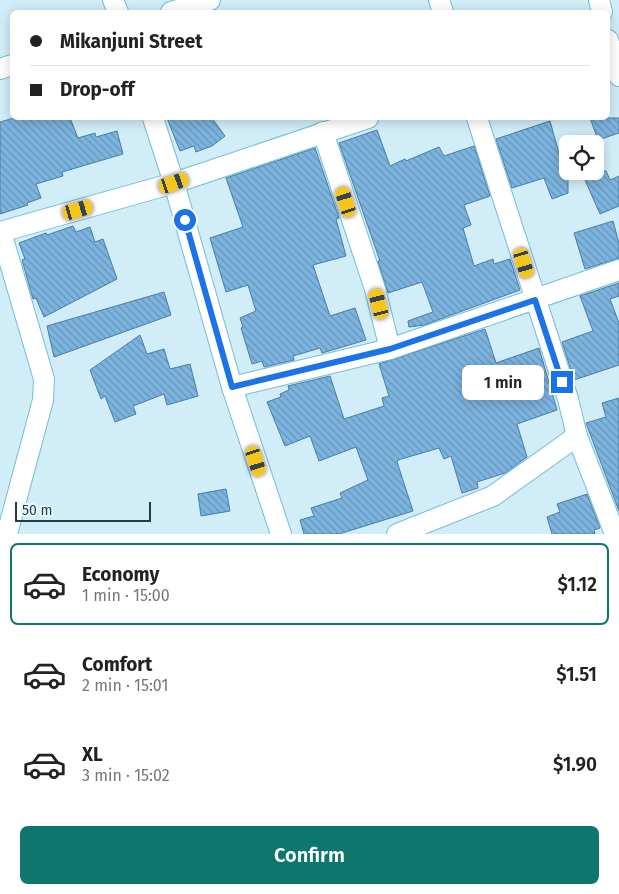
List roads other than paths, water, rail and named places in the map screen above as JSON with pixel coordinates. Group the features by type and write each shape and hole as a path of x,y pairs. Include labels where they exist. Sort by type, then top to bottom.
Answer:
{"street":[{"path":"178,10 210,0"},
{"path":"610,45 619,76"},
{"path":"154,120 174,183 232,387 281,534"},
{"path":"8,534 43,400 44,379 1,232 174,183 362,120"},
{"path":"478,120 577,436 615,534"},
{"path":"323,132 375,289 390,349"},
{"path":"232,387 390,349 619,270"},
{"path":"397,534 493,496 577,436"}]}
